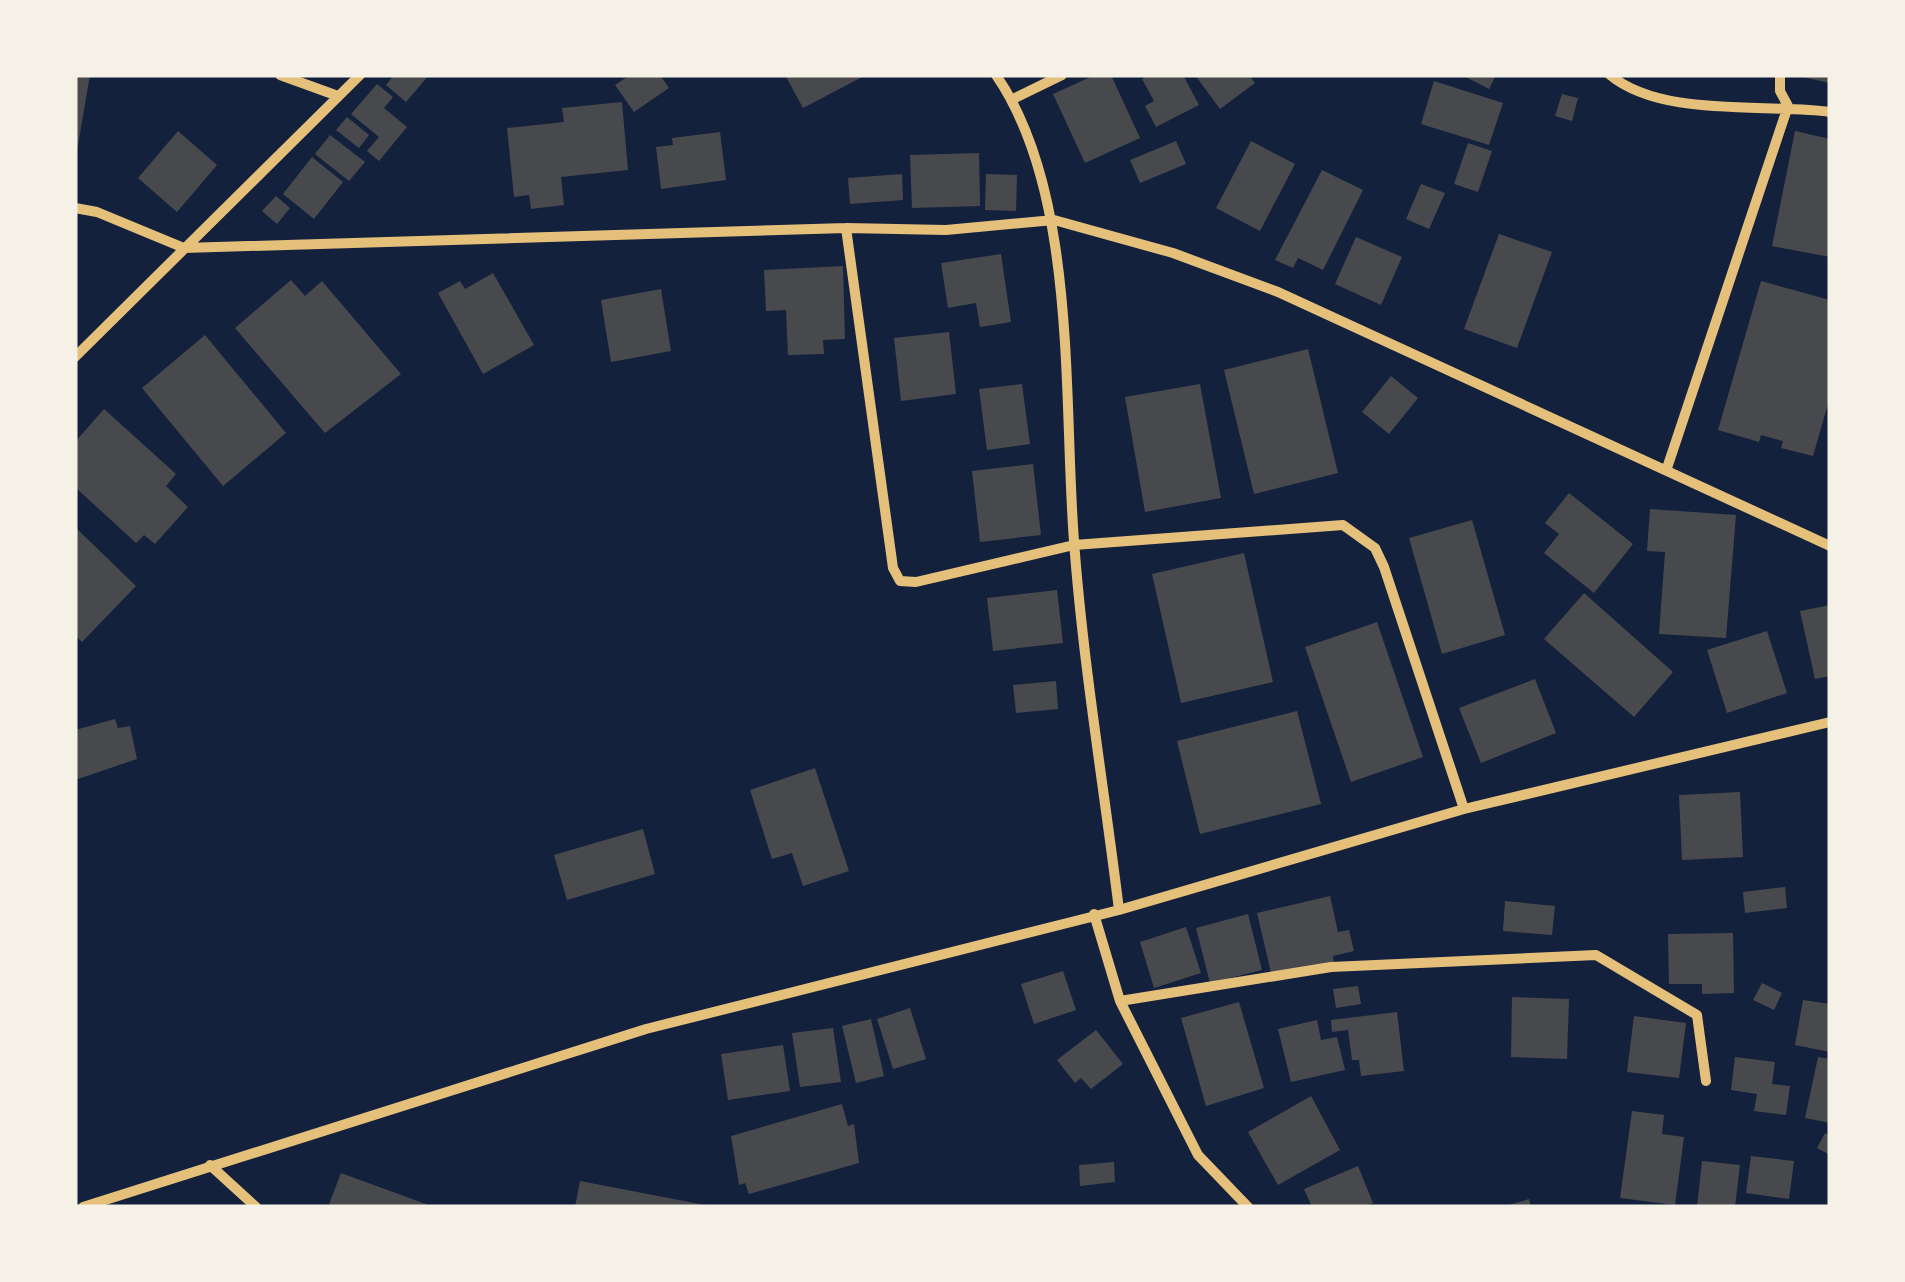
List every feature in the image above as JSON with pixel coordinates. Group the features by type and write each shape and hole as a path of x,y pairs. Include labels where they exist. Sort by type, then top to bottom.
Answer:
{"street":[{"path":"280,75 338,96"},
{"path":"75,357 360,75"},
{"path":"996,75 1013,99 1054,220 1074,545 1119,910"},
{"path":"1013,99 1062,75"},
{"path":"1610,75 1629,91 1674,102 1788,106 1830,112"},
{"path":"1667,468 1788,106 1780,91 1780,75"},
{"path":"75,208 97,212 184,248 846,228 946,230 1054,220 1173,253 1278,292 1830,546"},
{"path":"846,228 893,568 900,581 916,582 1074,545 1343,525 1362,534 1375,548 1384,567 1464,809"},
{"path":"83,1207 646,1028 1119,910 1464,809 1830,722"},
{"path":"1094,914 1120,1001 1198,1155 1248,1207"},
{"path":"1120,1001 1331,968 1596,954 1697,1016 1706,1081"},
{"path":"210,1165 256,1207"}],"building":[{"path":"75,75 90,75 77,151 75,151"},
{"path":"394,75 429,75 406,102 386,85"},
{"path":"630,75 660,75 669,88 634,112 615,85"},
{"path":"785,75 866,75 803,108"},
{"path":"1095,75 1111,75 1140,138 1085,163 1053,94"},
{"path":"1150,75 1183,75 1199,105 1156,127 1145,106 1154,101 1142,79"},
{"path":"1195,75 1249,75 1255,83 1220,109"},
{"path":"1462,75 1496,75 1489,89"},
{"path":"1830,75 1830,83 1802,77"},
{"path":"1434,81 1503,103 1489,145 1421,124"},
{"path":"377,84 393,97 384,108 407,127 379,161 367,151 379,137 351,114"},
{"path":"1562,94 1578,98 1572,121 1555,116"},
{"path":"622,102 628,170 561,177 564,205 531,209 529,195 514,197 507,128 564,122 562,108"},
{"path":"347,117 369,135 359,148 336,130"},
{"path":"178,131 217,165 177,212 138,178"},
{"path":"1795,131 1830,139 1830,257 1772,246"},
{"path":"720,132 726,180 661,189 656,147 673,145 672,138"},
{"path":"330,135 365,162 349,181 315,154"},
{"path":"1176,141 1186,164 1140,183 1130,160"},
{"path":"1251,141 1295,164 1260,231 1216,208"},
{"path":"1468,143 1492,151 1478,192 1454,184"},
{"path":"979,153 980,206 912,208 910,155"},
{"path":"312,157 343,182 314,219 283,194"},
{"path":"1322,170 1363,190 1323,270 1298,258 1293,268 1275,260"},
{"path":"902,174 903,200 850,204 848,178"},
{"path":"986,174 1017,175 1016,211 985,210"},
{"path":"1421,184 1445,193 1429,229 1406,219"},
{"path":"276,196 290,208 277,224 262,211"},
{"path":"1499,234 1552,252 1517,348 1464,329"},
{"path":"1356,237 1402,257 1381,305 1335,284"},
{"path":"1001,254 1011,322 980,327 976,303 948,308 941,263"},
{"path":"843,266 845,339 823,340 824,354 788,355 786,310 766,311 764,270"},
{"path":"493,273 534,345 483,374 438,293 460,281 465,289"},
{"path":"291,280 305,296 322,281 401,374 325,433 235,328"},
{"path":"1761,281 1830,300 1830,397 1813,456 1781,448 1783,441 1761,435 1759,442 1718,430"},
{"path":"661,289 671,351 611,362 601,300"},
{"path":"949,332 956,394 901,401 894,338"},
{"path":"205,335 286,433 223,486 142,388"},
{"path":"1308,349 1338,473 1254,494 1224,370"},
{"path":"1391,376 1418,398 1389,434 1362,412"},
{"path":"1022,384 1030,444 987,450 979,389"},
{"path":"1200,384 1221,498 1145,512 1125,397"},
{"path":"104,409 176,474 166,486 188,507 155,544 144,535 136,543 75,487 75,442"},
{"path":"1033,464 1041,535 980,542 972,471"},
{"path":"1569,493 1633,544 1594,593 1544,553 1559,534 1545,523"},
{"path":"1650,509 1736,515 1726,638 1659,634 1665,552 1647,551"},
{"path":"1472,520 1505,635 1442,654 1409,538"},
{"path":"75,527 136,586 82,642 75,635"},
{"path":"1244,553 1273,682 1181,703 1152,574"},
{"path":"1057,590 1063,643 993,651 987,598"},
{"path":"1584,593 1673,672 1634,717 1544,639"},
{"path":"1830,605 1830,676 1815,679 1800,611"},
{"path":"1377,622 1423,757 1351,782 1305,647"},
{"path":"1767,631 1787,693 1727,713 1707,650"},
{"path":"1535,679 1556,733 1481,763 1459,708"},
{"path":"1056,681 1058,709 1016,713 1013,685"},
{"path":"1297,711 1321,804 1200,834 1177,741"},
{"path":"115,719 118,728 130,726 137,759 75,780 75,730"},
{"path":"815,768 849,871 803,886 792,853 772,859 750,790"},
{"path":"1740,792 1743,857 1682,860 1679,795"},
{"path":"643,829 655,874 567,900 554,855"},
{"path":"1785,887 1787,908 1745,913 1743,892"},
{"path":"1330,896 1338,932 1349,930 1354,951 1333,956 1334,962 1272,977 1257,913"},
{"path":"1505,901 1555,906 1552,935 1503,931"},
{"path":"1248,914 1262,970 1210,983 1196,928"},
{"path":"1186,927 1201,973 1154,988 1140,942"},
{"path":"1733,933 1734,993 1702,994 1702,984 1669,984 1668,934"},
{"path":"1063,971 1076,1010 1034,1024 1021,984"},
{"path":"1762,983 1782,993 1774,1010 1753,1000"},
{"path":"1358,986 1361,1004 1336,1008 1333,989"},
{"path":"1512,997 1569,999 1567,1059 1511,1057"},
{"path":"1803,1000 1830,1004 1830,1052 1795,1045"},
{"path":"1239,1002 1264,1088 1206,1106 1181,1018"},
{"path":"910,1008 926,1059 893,1069 877,1019"},
{"path":"1397,1012 1404,1071 1361,1076 1359,1060 1352,1060 1348,1030 1332,1032 1331,1020"},
{"path":"1634,1016 1686,1023 1679,1078 1627,1072"},
{"path":"871,1019 884,1076 856,1083 842,1026"},
{"path":"1317,1020 1321,1040 1337,1037 1345,1070 1291,1082 1278,1029"},
{"path":"833,1028 841,1082 800,1087 792,1033"},
{"path":"1096,1030 1123,1064 1091,1089 1081,1078 1075,1083 1057,1060"},
{"path":"783,1045 790,1091 728,1100 721,1054"},
{"path":"1735,1057 1775,1062 1772,1084 1790,1086 1786,1115 1754,1111 1757,1094 1731,1090"},
{"path":"1818,1057 1830,1059 1830,1123 1805,1118"},
{"path":"1311,1096 1340,1150 1278,1185 1248,1132"},
{"path":"842,1104 848,1126 854,1124 859,1163 749,1194 745,1183 739,1185 731,1136"},
{"path":"1632,1111 1664,1115 1662,1134 1684,1137 1675,1205 1620,1198"},
{"path":"1825,1133 1830,1136 1830,1155 1817,1148"},
{"path":"1751,1156 1794,1161 1789,1199 1746,1193"},
{"path":"1702,1161 1740,1165 1735,1207 1697,1207"},
{"path":"1114,1162 1115,1182 1080,1186 1079,1165"},
{"path":"1358,1166 1373,1203 1363,1207 1312,1207 1304,1189"},
{"path":"341,1173 434,1207 328,1207"},
{"path":"580,1181 705,1205 705,1207 575,1207"},
{"path":"1529,1199 1531,1207 1505,1206"}]}
